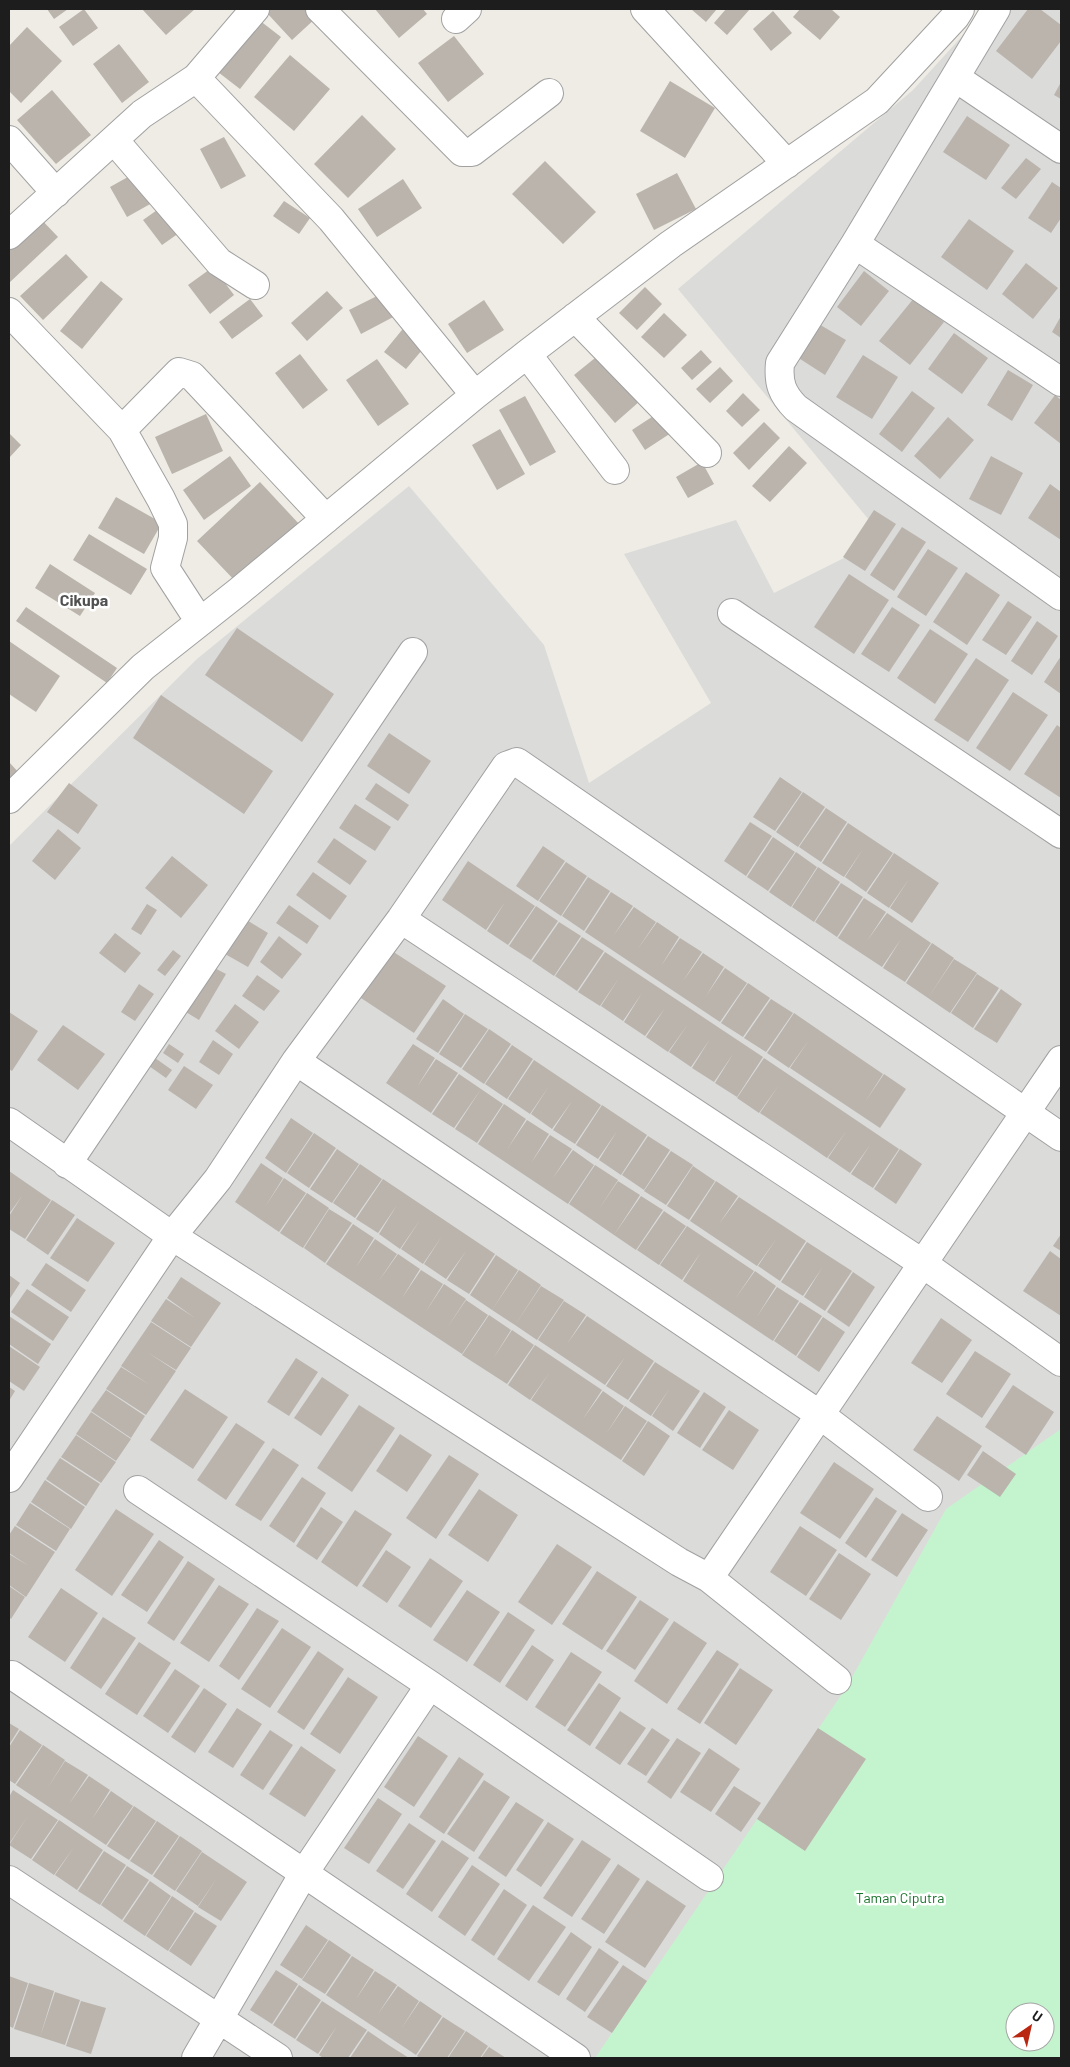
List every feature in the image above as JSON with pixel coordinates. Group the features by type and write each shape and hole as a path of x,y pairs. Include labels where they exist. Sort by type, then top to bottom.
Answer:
{"street":[{"path":"9,235 142,114 196,78 255,9"},
{"path":"320,9 462,152 472,152 549,93"},
{"path":"645,9 787,164"},
{"path":"9,799 143,667 475,395 671,244 877,100 955,17 960,9"},
{"path":"996,9 856,244 780,364 778,378 785,397 796,408 1061,596"},
{"path":"196,78 330,218 475,395"},
{"path":"956,78 1061,150"},
{"path":"9,140 56,193"},
{"path":"114,140 219,262 255,285"},
{"path":"856,244 1061,382"},
{"path":"9,312 122,430 162,499 172,524 173,538 165,568 200,622"},
{"path":"575,317 707,454"},
{"path":"527,354 615,470"},
{"path":"122,430 179,372 192,376 326,519"},
{"path":"732,612 1061,834"},
{"path":"67,1164 413,652"},
{"path":"9,1478 172,1236 218,1179 296,1061 401,919 506,766 517,762 1061,1137"},
{"path":"401,919 922,1263 1061,1362"},
{"path":"709,1578 1061,1060"},
{"path":"296,1061 819,1414 928,1497"},
{"path":"9,1122 172,1236 679,1562 709,1578 837,1680"},
{"path":"138,1490 430,1685 709,1877"},
{"path":"12,1675 576,2058"},
{"path":"196,2058 304,1873 430,1685"},
{"path":"9,1880 278,2058"}],"shaded area":[{"path":"987,9 1061,9 1061,2058 9,2058 9,846 197,659 409,486 544,645 589,783 711,703 624,554 736,520 774,593 884,538 678,289 913,90"}],"green space":[{"name":"Taman Ciputra","path":"1061,1429 1061,2058 595,2058 846,1688 946,1509"}],"building":[{"path":"47,9 68,9 54,19"},
{"path":"84,9 98,28 73,46 59,27"},
{"path":"142,9 195,9 166,35"},
{"path":"271,9 309,9 317,17 292,40 267,13"},
{"path":"375,9 423,9 427,14 399,38"},
{"path":"691,9 717,9 706,22"},
{"path":"726,9 750,9 727,35 714,23"},
{"path":"800,9 831,9 840,17 820,40 793,17"},
{"path":"1028,9 1040,9 1061,25 1061,41 1032,79 996,51"},
{"path":"773,11 792,33 771,51 753,29"},
{"path":"259,20 281,37 240,89 218,72"},
{"path":"27,27 62,61 21,103 9,91 9,46"},
{"path":"454,36 484,74 448,102 418,63"},
{"path":"119,44 149,82 122,103 93,64"},
{"path":"290,55 330,89 294,131 254,97"},
{"path":"670,81 715,108 685,158 640,131"},
{"path":"1061,82 1061,99 1054,95"},
{"path":"52,90 91,135 56,164 17,120"},
{"path":"362,115 396,149 348,198 314,164"},
{"path":"967,116 1010,145 986,180 943,152"},
{"path":"224,137 246,176 221,189 200,149"},
{"path":"1026,158 1041,169 1016,199 1001,188"},
{"path":"545,161 596,212 563,244 512,194"},
{"path":"135,173 152,203 127,217 110,187"},
{"path":"677,173 696,209 654,230 636,194"},
{"path":"403,179 422,208 377,237 358,209"},
{"path":"1052,182 1061,188 1061,218 1051,233 1028,218"},
{"path":"284,201 310,218 299,234 273,216"},
{"path":"160,208 179,233 162,245 143,220"},
{"path":"38,216 58,237 9,283 9,244"},
{"path":"969,219 1014,251 987,290 941,257"},
{"path":"66,254 88,277 43,320 20,296"},
{"path":"1026,263 1058,288 1033,319 1002,294"},
{"path":"213,267 234,295 210,314 188,285"},
{"path":"864,271 889,291 861,326 837,307"},
{"path":"101,281 123,299 82,349 60,331"},
{"path":"645,287 662,304 637,330 619,313"},
{"path":"327,291 343,308 307,341 291,323"},
{"path":"385,292 397,315 361,334 349,310"},
{"path":"914,298 944,322 910,365 879,341"},
{"path":"250,299 263,316 232,339 219,322"},
{"path":"484,300 504,330 467,353 448,324"},
{"path":"664,313 687,335 664,358 641,337"},
{"path":"1061,316 1061,338 1052,332"},
{"path":"817,323 846,340 825,375 797,357"},
{"path":"406,325 428,343 406,369 384,352"},
{"path":"954,333 988,358 962,394 928,369"},
{"path":"701,350 712,362 692,380 681,368"},
{"path":"300,354 328,390 303,409 275,373"},
{"path":"600,354 640,401 615,423 574,375"},
{"path":"863,355 898,377 872,419 836,397"},
{"path":"377,359 409,404 378,426 346,380"},
{"path":"720,367 733,381 710,403 696,389"},
{"path":"1008,370 1033,385 1012,421 987,405"},
{"path":"912,391 935,408 902,452 879,434"},
{"path":"743,393 760,410 742,427 726,411"},
{"path":"1055,395 1061,400 1061,444 1034,423"},
{"path":"525,396 556,452 530,466 499,410"},
{"path":"661,411 674,431 645,450 632,430"},
{"path":"206,414 223,451 172,474 155,437"},
{"path":"948,417 974,440 940,479 914,456"},
{"path":"764,422 780,438 749,470 733,453"},
{"path":"500,429 525,474 497,490 472,445"},
{"path":"9,433 21,445 9,458"},
{"path":"789,446 807,463 770,502 752,486"},
{"path":"230,456 251,486 204,520 183,490"},
{"path":"991,456 1023,473 1001,515 969,499"},
{"path":"702,462 714,484 688,498 676,477"},
{"path":"260,482 300,525 238,584 197,541"},
{"path":"1050,484 1061,492 1061,540 1028,518"},
{"path":"116,497 162,523 144,554 98,528"},
{"path":"874,510 896,524 865,571 843,557"},
{"path":"902,527 926,542 894,591 870,575"},
{"path":"89,534 147,569 131,595 73,560"},
{"path":"928,549 958,568 926,616 897,597"},
{"path":"50,564 95,593 80,616 35,588"},
{"path":"966,572 1000,595 967,645 933,622"},
{"path":"849,574 889,600 854,654 814,627"},
{"path":"1008,601 1032,617 1006,655 982,640"},
{"path":"26,607 117,668 107,683 16,621"},
{"path":"892,607 920,625 889,672 861,654"},
{"path":"1037,621 1058,636 1032,675 1011,661"},
{"path":"237,628 334,694 302,742 205,675"},
{"path":"930,629 968,654 935,704 897,678"},
{"path":"9,641 60,676 36,712 9,694"},
{"path":"1061,656 1061,694 1044,682"},
{"path":"976,658 1009,680 968,742 934,720"},
{"path":"1013,692 1048,715 1010,771 976,748"},
{"path":"161,695 273,771 244,814 133,738"},
{"path":"1057,725 1061,728 1061,798 1024,774"},
{"path":"389,733 431,761 409,794 367,766"},
{"path":"9,762 20,774 9,786"},
{"path":"780,777 802,792 775,831 753,817"},
{"path":"69,783 98,805 78,834 47,812"},
{"path":"376,783 409,805 398,821 365,799"},
{"path":"803,792 825,807 798,847 776,832"},
{"path":"355,804 391,827 375,851 339,828"},
{"path":"826,808 847,822 821,862 799,847"},
{"path":"750,822 772,836 746,876 724,861"},
{"path":"848,823 893,853 866,892 845,877 863,849 844,877 822,863"},
{"path":"58,829 81,848 55,880 32,861"},
{"path":"773,837 795,852 768,891 747,877"},
{"path":"334,838 367,861 350,885 317,862"},
{"path":"543,846 565,861 538,901 516,886"},
{"path":"796,852 817,867 791,907 769,892"},
{"path":"894,853 939,883 912,923 890,908 909,879 889,908 867,893"},
{"path":"172,856 208,885 181,918 145,888"},
{"path":"468,861 535,906 508,945 487,931 505,902 486,930 442,900"},
{"path":"566,862 587,876 561,916 539,901"},
{"path":"818,867 840,882 814,922 792,907"},
{"path":"313,872 347,896 330,920 296,895"},
{"path":"588,877 610,891 584,931 562,916"},
{"path":"841,883 863,897 837,937 815,922"},
{"path":"611,892 633,906 614,935 634,907 656,922 637,950 657,922 679,937 661,966 680,938 702,952 683,981 703,953 724,967 706,996 725,968 747,983 720,1022 585,932"},
{"path":"864,898 886,912 867,941 887,913 931,943 905,982 883,968 901,939 882,967 838,938"},
{"path":"147,904 157,910 141,935 131,929"},
{"path":"289,905 319,926 307,944 276,923"},
{"path":"536,906 558,921 531,960 509,946"},
{"path":"245,919 268,933 248,967 225,954"},
{"path":"559,922 581,936 554,976 532,961"},
{"path":"115,933 141,953 125,973 99,953"},
{"path":"279,936 302,954 282,979 260,962"},
{"path":"582,937 604,951 577,991 555,976"},
{"path":"932,943 954,958 928,998 906,983"},
{"path":"173,950 181,956 165,976 157,970"},
{"path":"392,951 446,986 414,1033 361,998"},
{"path":"605,952 763,1057 737,1097 715,1083 733,1054 714,1082 692,1068 710,1039 691,1067 669,1052 688,1024 668,1052 646,1037 665,1008 645,1036 624,1022 642,993 623,1021 601,1006 619,978 600,1006 578,992"},
{"path":"954,959 977,973 950,1013 928,998"},
{"path":"207,964 226,974 199,1020 181,1009"},
{"path":"977,974 999,988 973,1028 951,1013"},
{"path":"257,975 280,991 264,1011 242,996"},
{"path":"748,983 770,998 743,1037 721,1023"},
{"path":"139,984 154,994 135,1021 121,1012"},
{"path":"1001,989 1022,1004 997,1043 974,1029"},
{"path":"443,999 464,1014 438,1053 416,1039"},
{"path":"771,999 793,1013 766,1052 744,1038"},
{"path":"235,1004 259,1022 239,1049 215,1031"},
{"path":"9,1012 38,1031 12,1071 9,1069"},
{"path":"794,1013 883,1074 865,1102 884,1074 906,1089 880,1128 790,1068 809,1040 789,1068 767,1053"},
{"path":"465,1014 488,1029 461,1068 439,1054"},
{"path":"63,1025 105,1054 78,1090 37,1060"},
{"path":"489,1029 511,1044 484,1084 462,1069"},
{"path":"213,1040 233,1054 219,1075 199,1062"},
{"path":"169,1044 184,1054 178,1063 163,1053"},
{"path":"413,1044 435,1058 417,1087 436,1059 458,1073 431,1113 386,1083"},
{"path":"512,1045 533,1059 507,1099 485,1084"},
{"path":"155,1058 172,1070 166,1078 149,1066"},
{"path":"764,1058 899,1149 873,1188 851,1174 870,1145 850,1173 828,1158 847,1130 827,1158 760,1113 779,1085 759,1113 737,1098"},
{"path":"534,1060 601,1105 575,1144 553,1130 572,1101 552,1129 531,1114 549,1086 530,1114 508,1099"},
{"path":"184,1066 213,1085 196,1109 168,1090"},
{"path":"459,1074 481,1089 454,1128 432,1114"},
{"path":"481,1089 503,1104 477,1143 455,1129"},
{"path":"504,1104 526,1119 508,1148 527,1120 549,1134 531,1163 550,1135 572,1149 553,1178 573,1150 594,1165 568,1204 478,1144"},
{"path":"602,1105 647,1135 621,1175 599,1160 617,1131 598,1159 576,1145"},
{"path":"291,1118 313,1133 286,1173 265,1158"},
{"path":"314,1133 336,1148 309,1188 287,1173"},
{"path":"648,1136 670,1150 644,1190 622,1175"},
{"path":"337,1149 359,1164 332,1203 310,1189"},
{"path":"900,1149 922,1164 896,1204 874,1189"},
{"path":"671,1151 693,1165 666,1205 644,1191"},
{"path":"261,1163 283,1178 265,1207 284,1178 306,1193 279,1232 235,1202"},
{"path":"360,1164 382,1179 355,1218 333,1203"},
{"path":"595,1165 618,1180 599,1209 618,1181 640,1195 614,1235 569,1204"},
{"path":"693,1166 715,1181 689,1220 667,1206"},
{"path":"9,1171 51,1200 25,1239 9,1229 9,1216 22,1196 9,1214"},
{"path":"383,1179 495,1254 469,1294 447,1280 466,1251 446,1279 424,1264 442,1236 423,1264 401,1249 420,1220 400,1249 379,1234 397,1205 378,1233 356,1219"},
{"path":"716,1181 738,1196 719,1224 739,1197 806,1241 780,1281 758,1266 777,1238 757,1266 690,1221"},
{"path":"307,1193 329,1208 303,1248 280,1233"},
{"path":"641,1196 663,1210 636,1250 614,1235"},
{"path":"52,1200 75,1215 48,1255 26,1240"},
{"path":"329,1209 352,1223 325,1263 304,1248"},
{"path":"664,1211 686,1226 659,1265 637,1250"},
{"path":"77,1218 115,1243 88,1282 50,1258"},
{"path":"353,1224 374,1238 356,1267 375,1239 397,1254 378,1282 398,1254 420,1269 402,1298 421,1270 443,1284 425,1313 444,1284 466,1299 447,1328 466,1300 488,1315 462,1354 326,1264"},
{"path":"687,1226 754,1271 735,1299 755,1271 776,1286 758,1315 777,1287 799,1301 773,1341 683,1281 701,1252 682,1280 660,1265"},
{"path":"1061,1234 1061,1251 1053,1246"},
{"path":"807,1242 852,1271 825,1311 804,1297 822,1268 803,1296 781,1282"},
{"path":"1050,1251 1061,1259 1061,1316 1023,1291"},
{"path":"496,1255 518,1270 492,1310 470,1295"},
{"path":"46,1263 86,1290 71,1312 31,1285"},
{"path":"519,1270 541,1285 515,1325 492,1310"},
{"path":"853,1272 875,1287 849,1327 827,1312"},
{"path":"9,1275 20,1283 9,1300"},
{"path":"181,1277 221,1303 191,1347 151,1321 166,1299 195,1318 167,1298"},
{"path":"541,1286 564,1300 537,1340 515,1325"},
{"path":"27,1289 69,1317 53,1341 11,1312"},
{"path":"564,1301 586,1315 567,1344 587,1316 654,1361 628,1400 606,1386 625,1357 605,1385 538,1340"},
{"path":"800,1302 822,1316 796,1356 774,1341"},
{"path":"489,1315 511,1330 493,1359 512,1330 534,1345 507,1384 462,1355"},
{"path":"9,1316 51,1344 38,1364 9,1344"},
{"path":"823,1317 845,1332 819,1372 797,1357"},
{"path":"941,1318 972,1340 942,1383 911,1363"},
{"path":"151,1322 191,1348 176,1370 147,1352 176,1371 146,1415 106,1389 121,1367 150,1385 121,1366"},
{"path":"535,1345 602,1390 583,1419 603,1391 624,1406 606,1434 625,1406 647,1421 621,1460 531,1400 550,1372 530,1400 508,1385"},
{"path":"9,1346 40,1367 24,1391 9,1381"},
{"path":"975,1351 1011,1374 982,1418 946,1394"},
{"path":"296,1358 318,1372 289,1416 267,1402"},
{"path":"655,1362 700,1391 673,1431 652,1416 670,1388 651,1416 629,1401"},
{"path":"322,1377 349,1395 321,1436 294,1418"},
{"path":"1013,1385 1054,1412 1026,1455 985,1427"},
{"path":"9,1387 15,1391 9,1401"},
{"path":"185,1389 228,1417 193,1469 150,1440"},
{"path":"106,1390 145,1416 131,1438 91,1411"},
{"path":"704,1392 726,1407 700,1448 677,1433"},
{"path":"359,1405 395,1428 352,1492 317,1468"},
{"path":"729,1410 759,1430 733,1470 702,1450"},
{"path":"91,1412 131,1439 116,1461 76,1434"},
{"path":"937,1416 982,1446 959,1481 913,1450"},
{"path":"648,1421 670,1436 644,1476 622,1461"},
{"path":"236,1423 265,1442 226,1500 197,1480"},
{"path":"400,1434 432,1455 407,1492 376,1471"},
{"path":"76,1435 116,1462 101,1483 61,1457"},
{"path":"273,1448 299,1465 261,1521 235,1505"},
{"path":"983,1451 1016,1474 1000,1497 967,1475"},
{"path":"449,1455 479,1474 436,1539 406,1518"},
{"path":"60,1458 100,1484 86,1506 46,1479"},
{"path":"834,1462 874,1489 840,1539 800,1513"},
{"path":"302,1477 326,1493 294,1543 269,1526"},
{"path":"45,1480 85,1507 71,1529 31,1502"},
{"path":"479,1489 518,1515 488,1562 448,1535"},
{"path":"876,1497 897,1511 866,1558 845,1543"},
{"path":"30,1503 70,1529 56,1551 16,1525"},
{"path":"321,1507 343,1522 317,1560 296,1546"},
{"path":"116,1509 154,1534 112,1596 75,1570"},
{"path":"355,1510 392,1534 357,1587 321,1562"},
{"path":"902,1513 928,1530 897,1577 871,1560"},
{"path":"15,1526 55,1552 26,1597 9,1585 9,1554 29,1566 9,1553 9,1535"},
{"path":"800,1526 837,1550 806,1596 770,1572"},
{"path":"159,1540 184,1557 147,1612 121,1595"},
{"path":"557,1544 592,1567 552,1625 518,1602"},
{"path":"386,1550 411,1567 387,1603 362,1586"},
{"path":"839,1553 871,1574 841,1620 809,1599"},
{"path":"430,1558 463,1581 431,1628 398,1606"},
{"path":"188,1561 215,1579 174,1641 147,1623"},
{"path":"597,1571 637,1597 602,1650 562,1624"},
{"path":"219,1585 249,1604 209,1662 180,1643"},
{"path":"9,1586 25,1597 11,1619 9,1617"},
{"path":"61,1588 98,1613 65,1662 28,1637"},
{"path":"467,1590 500,1612 467,1662 433,1640"},
{"path":"640,1600 669,1619 635,1670 606,1651"},
{"path":"257,1608 279,1621 239,1680 219,1666"},
{"path":"508,1612 535,1630 500,1683 473,1665"},
{"path":"103,1617 136,1638 101,1689 70,1668"},
{"path":"674,1621 707,1643 667,1704 634,1681"},
{"path":"282,1628 311,1647 270,1708 241,1689"},
{"path":"139,1642 171,1663 137,1715 105,1694"},
{"path":"532,1645 554,1660 527,1701 505,1686"},
{"path":"717,1650 739,1664 700,1724 677,1709"},
{"path":"318,1651 344,1669 304,1730 277,1712"},
{"path":"571,1652 602,1672 565,1727 535,1707"},
{"path":"740,1668 773,1690 736,1745 704,1723"},
{"path":"175,1669 200,1686 168,1733 143,1716"},
{"path":"348,1677 378,1697 340,1754 310,1734"},
{"path":"599,1683 621,1698 590,1746 567,1730"},
{"path":"204,1688 227,1704 195,1753 171,1737"},
{"path":"237,1708 262,1724 233,1768 208,1752"},
{"path":"620,1711 646,1728 620,1765 595,1748"},
{"path":"9,1723 19,1729 9,1745"},
{"path":"652,1728 670,1740 646,1776 627,1764"},
{"path":"818,1728 866,1759 805,1851 757,1819"},
{"path":"20,1730 42,1745 15,1784 9,1780 9,1747"},
{"path":"270,1730 293,1745 263,1790 240,1775"},
{"path":"418,1736 448,1756 414,1807 384,1787"},
{"path":"677,1738 701,1753 671,1799 647,1782"},
{"path":"43,1745 65,1760 47,1789 65,1761 88,1775 69,1804 89,1776 110,1790 92,1819 111,1791 133,1806 106,1845 16,1785"},
{"path":"301,1746 336,1770 305,1817 269,1794"},
{"path":"709,1748 740,1769 711,1812 680,1792"},
{"path":"459,1757 484,1774 444,1834 419,1817"},
{"path":"484,1780 510,1797 474,1852 447,1834"},
{"path":"734,1786 761,1803 741,1832 715,1814"},
{"path":"13,1790 58,1820 31,1859 9,1845 28,1816 9,1844 9,1797"},
{"path":"378,1798 402,1814 369,1864 344,1848"},
{"path":"516,1802 544,1820 506,1877 478,1858"},
{"path":"134,1806 156,1821 129,1860 107,1846"},
{"path":"59,1820 103,1850 77,1890 55,1875 74,1847 54,1875 32,1860"},
{"path":"157,1821 179,1836 152,1875 130,1861"},
{"path":"548,1822 574,1839 541,1887 516,1870"},
{"path":"409,1823 436,1841 403,1889 376,1871"},
{"path":"180,1836 202,1851 175,1891 153,1876"},
{"path":"442,1840 469,1858 432,1912 406,1894"},
{"path":"582,1840 611,1859 572,1917 543,1898"},
{"path":"104,1851 126,1865 100,1905 78,1891"},
{"path":"202,1852 247,1882 221,1921 198,1907 217,1878 198,1906 176,1891"},
{"path":"618,1864 640,1879 604,1934 581,1919"},
{"path":"472,1865 500,1884 465,1936 438,1917"},
{"path":"127,1866 149,1880 122,1920 101,1905"},
{"path":"647,1880 686,1906 645,1968 605,1942"},
{"path":"150,1881 171,1896 145,1936 123,1921"},
{"path":"504,1889 527,1905 494,1956 471,1940"},
{"path":"172,1896 194,1911 168,1951 146,1936"},
{"path":"533,1905 566,1927 529,1981 497,1959"},
{"path":"195,1912 217,1926 191,1966 169,1951"},
{"path":"306,1925 328,1940 302,1979 280,1965"},
{"path":"571,1932 592,1947 559,1996 537,1982"},
{"path":"329,1940 351,1955 325,1994 302,1980"},
{"path":"599,1948 619,1962 585,2012 566,1999"},
{"path":"352,1956 374,1970 356,1999 375,1971 397,1985 378,2014 398,1986 419,2001 401,2029 420,2001 442,2016 416,2055 326,1995"},
{"path":"623,1965 647,1981 612,2033 587,2017"},
{"path":"276,1970 298,1984 272,2024 250,2010"},
{"path":"9,1976 28,1983 13,2028 9,2026"},
{"path":"29,1983 54,1991 40,2037 14,2029"},
{"path":"299,1985 321,2000 295,2039 273,2025"},
{"path":"55,1992 80,2000 65,2045 40,2037"},
{"path":"81,2001 106,2008 91,2054 66,2046"},
{"path":"322,2001 367,2030 348,2058 323,2058 319,2055 337,2026 318,2054 296,2040"},
{"path":"443,2017 465,2031 447,2058 420,2058 417,2056"},
{"path":"368,2031 390,2046 409,2058 350,2058"},
{"path":"466,2031 488,2046 480,2058 448,2058"},
{"path":"489,2047 506,2058 481,2058"}],"district":[{"name":"Cikupa","path":"84,599"}]}
